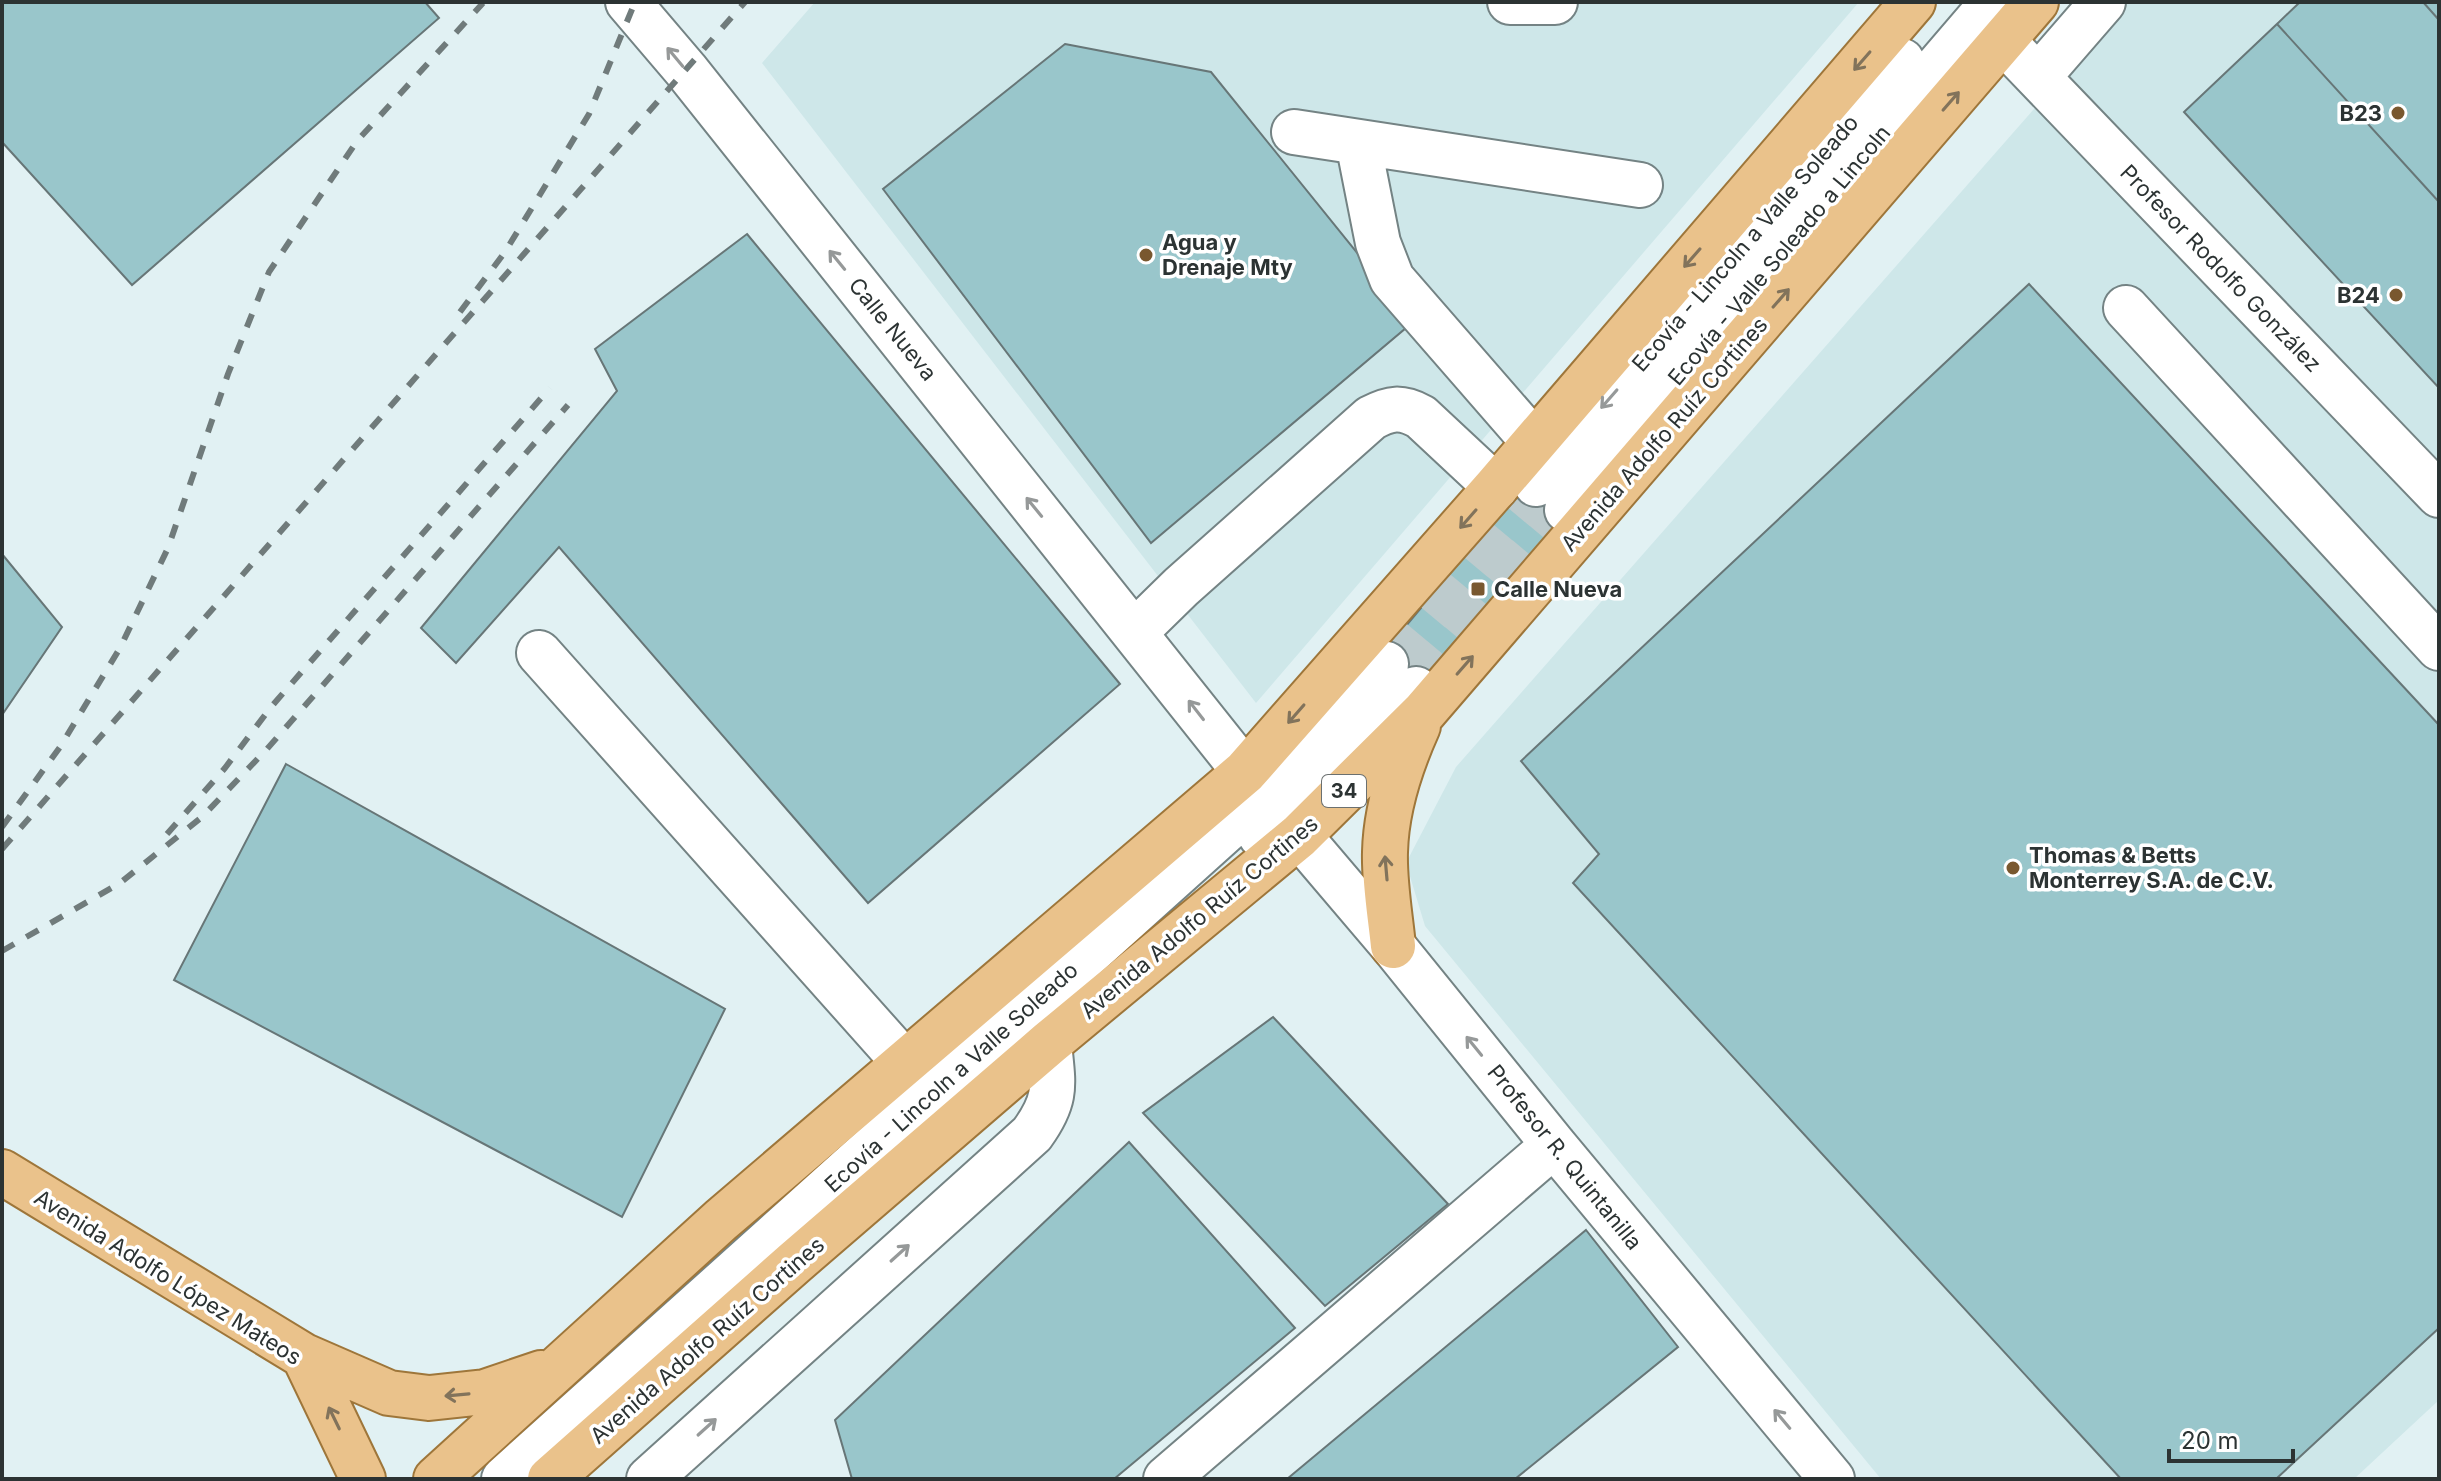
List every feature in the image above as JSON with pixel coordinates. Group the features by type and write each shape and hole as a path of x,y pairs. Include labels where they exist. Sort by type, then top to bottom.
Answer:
{"main road":[{"name":"Avenida Adolfo Ruíz Cortines","path":"550,1479 1049,1043 1273,805 1533,493 1533,441 1913,2"},
{"name":"Avenida Adolfo Ruíz Cortines","path":"436,1479 721,1220 905,1063 1273,805 1408,688 1998,21 2036,2"},
{"path":"1393,946 1385,853 1391,805 1402,762 1408,688"},
{"name":"Avenida Adolfo López Mateos","path":"2,1172 304,1356 363,1479"},
{"path":"304,1356 389,1393 429,1398 485,1392 558,1367"}],"street":[{"name":"Calle Nueva","path":"628,2 686,70 1273,805"},
{"path":"1510,2 1553,2"},
{"name":"Ecovía - Lincoln a Valle Soleado","path":"1533,493 1954,2"},
{"path":"2038,77 2103,2"},
{"name":"Ecovía - Valle Soleado a Lincoln","path":"1533,493 1740,297 1998,21"},
{"name":"Profesor Rodolfo González","path":"1998,21 2038,77 2439,495"},
{"path":"1294,132 1640,185"},
{"path":"1358,142 1378,243 1392,279 1533,441"},
{"path":"2126,308 2439,648"},
{"path":"1135,632 1203,567 1371,418 1391,407 1408,410 1421,417 1533,493"},
{"path":"539,653 905,1063"},
{"name":"Ecovía - Lincoln a Valle Soleado","path":"504,1479 1408,688"},
{"path":"523,1479 697,1323 1237,855 1273,805"},
{"name":"Profesor R. Quintanilla","path":"1273,805 1832,1479"},
{"path":"649,1479 1032,1134 1047,1114 1054,1087 1049,1043"},
{"path":"1166,1479 1554,1145"}],"shaded area":[{"path":"815,2 1859,2 1256,703 762,63"},
{"name":"Thomas & Betts Monterrey S.A. de C.V.","path":"2128,2 2439,2 2439,1400 2354,1479 1881,1479 1425,926 1406,863 1456,767"}],"building":[{"path":"2,2 425,2 439,18 132,285 2,142"},
{"name":"B23","path":"2300,2 2423,2 2439,20 2439,202 2277,24"},
{"path":"2423,2 2439,2 2439,20"},
{"name":"B24","path":"2277,24 2439,202 2439,388 2184,112"},
{"name":"Agua y Drenaje Mty","path":"1065,44 1211,72 1413,322 1151,543 883,189"},
{"path":"747,234 1120,684 868,903 559,547 456,663 421,628 617,391 595,349"},
{"name":"Thomas & Betts Monterrey S.A. de C.V.","path":"2029,284 2439,725 2439,1328 2276,1479 2121,1479 1573,883 1599,854 1521,761"},
{"name":"Calle Nueva","path":"1530,478 1578,519 1426,698 1379,658"},
{"path":"2,554 62,627 2,715"},
{"path":"286,764 725,1009 622,1217 174,980"},
{"path":"1273,1017 1448,1204 1325,1306 1143,1113"},
{"path":"1129,1142 1295,1328 1114,1479 852,1479 835,1420"},
{"path":"1586,1230 1678,1347 1515,1479 1287,1479"}],"tunnel":[{"path":"1386,664 1536,484"},
{"path":"1416,689 1567,510"}],"railway":[{"path":"460,312 505,252 589,114 635,2"},
{"path":"2,849 745,2"},
{"path":"2,827 60,747 120,648 168,548 228,374 269,272 357,141 483,3"},
{"path":"167,834 225,768 271,707 550,388"},
{"path":"2,951 120,883 202,817 267,749 568,405"}],"place":[{"name":"B23","path":"2398,113"},
{"name":"Agua y Drenaje Mty","path":"1146,255"},
{"name":"B24","path":"2396,295"},
{"name":"Calle Nueva","path":"1478,589"},
{"name":"Thomas & Betts Monterrey S.A. de C.V.","path":"2013,868"}]}
